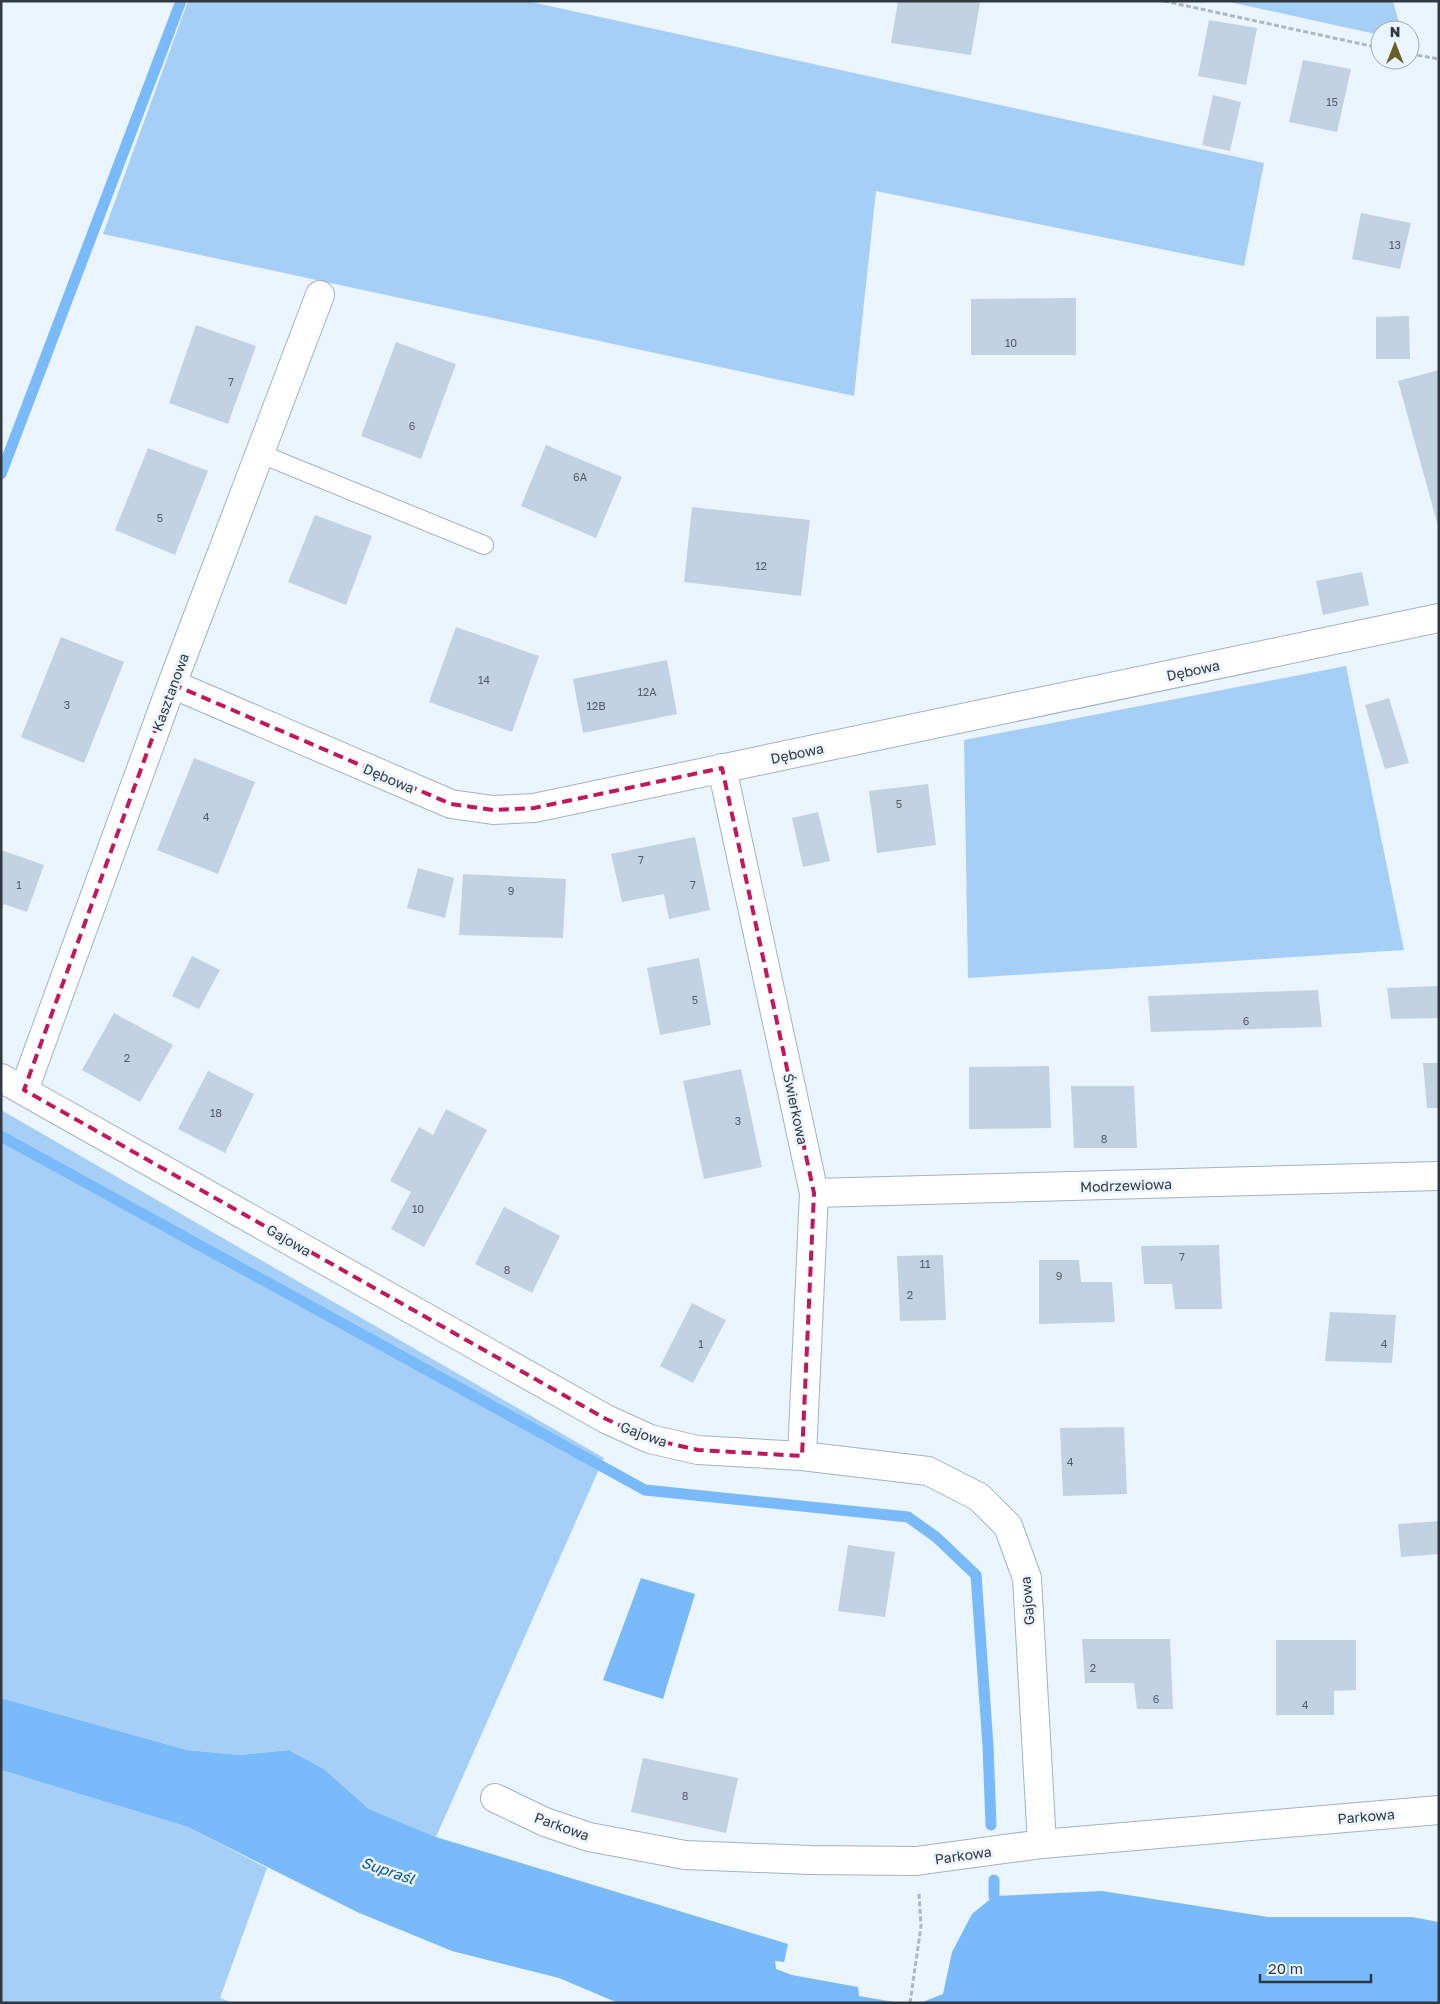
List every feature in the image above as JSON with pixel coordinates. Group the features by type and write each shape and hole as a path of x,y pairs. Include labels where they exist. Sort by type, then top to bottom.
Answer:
{"street":[{"name":"Kasztanowa","path":"13,1084 172,684 320,296"},
{"name":"Dębowa","path":"172,684 450,804 493,810 534,808 1439,618"},
{"name":"Świerkowa","path":"722,768 814,1193 802,1456"},
{"name":"Gajowa","path":"13,1084 606,1419 650,1439 698,1450 802,1456 928,1471 979,1497 1008,1526 1027,1578 1042,1844"},
{"name":"Modrzewiowa","path":"814,1193 1439,1176"},
{"name":"Parkowa","path":"495,1798 545,1822 589,1837 684,1855 810,1860 916,1861 1042,1844 1439,1810"}],"lane":[{"path":"261,454 484,545"}],"path":[{"path":"1164,1 1370,46"},
{"path":"1420,55 1439,58"},
{"path":"910,2003 922,1926 916,1861"}],"highlighted area":[{"path":"172,684 451,804 493,810 534,808 722,768 814,1193 802,1456 698,1450 650,1439 606,1419 24,1090"}],"shaded area":[{"path":"188,1 527,1 1264,163 1244,266 876,191 854,396 103,234"},
{"path":"1225,1 1393,1 1398,20 1370,20 1370,33"},
{"path":"1346,666 1404,950 968,978 964,740"},
{"path":"1,1110 604,1458 436,1837 369,1809 324,1769 289,1750 240,1755 187,1750 1,1698"},
{"path":"1,1770 188,1827 267,1868 220,1998 233,2003 1,2003"}],"water":[{"path":"641,1578 695,1594 663,1699 603,1680"},
{"name":"Supraśl","path":"1,1698 187,1750 240,1755 289,1750 324,1769 369,1809 436,1837 788,1944 784,1962 775,1961 776,1969 792,1975 858,1987 859,1996 900,2003 618,2003 559,1978 452,1951 357,1912 188,1827 1,1770"},
{"path":"1102,1891 1268,1917 1412,1917 1439,1922 1439,2003 920,2003 943,1994 952,1952 972,1914 994,1896"}],"building":[{"path":"898,1 969,1 980,3 971,55 891,43"},
{"path":"1209,20 1257,28 1246,85 1198,76"},
{"path":"1303,60 1351,69 1337,132 1289,122"},
{"path":"1213,95 1241,102 1230,151 1202,145"},
{"path":"1361,213 1411,223 1400,269 1352,259"},
{"path":"1076,298 1076,355 971,355 971,299"},
{"path":"1409,316 1410,359 1376,359 1376,317"},
{"path":"196,325 256,346 228,424 169,403"},
{"path":"396,342 456,364 421,459 361,436"},
{"path":"1439,370 1439,526 1438,526 1398,381"},
{"path":"546,445 622,477 596,538 521,506"},
{"path":"148,448 208,471 175,555 115,530"},
{"path":"692,507 810,520 801,596 684,582"},
{"path":"315,515 372,536 346,605 288,582"},
{"path":"1362,572 1369,605 1323,615 1316,581"},
{"path":"456,627 539,656 512,732 429,702"},
{"path":"61,637 124,662 84,763 21,737"},
{"path":"667,660 677,714 583,733 573,679"},
{"path":"1389,698 1409,763 1385,769 1365,705"},
{"path":"194,758 255,782 218,874 157,850"},
{"path":"928,784 936,845 877,853 869,791"},
{"path":"818,812 830,861 803,867 792,818"},
{"path":"695,837 710,910 669,919 664,894 622,902 611,854"},
{"path":"1,850 44,865 27,912 4,904 1,911"},
{"path":"418,868 454,878 445,918 407,908"},
{"path":"463,874 566,879 563,938 459,935"},
{"path":"192,956 220,970 199,1009 172,996"},
{"path":"699,958 711,1025 660,1035 647,968"},
{"path":"1439,986 1439,1018 1391,1019 1387,988"},
{"path":"1318,990 1322,1027 1151,1032 1148,996"},
{"path":"114,1013 173,1045 140,1102 82,1070"},
{"path":"1423,1063 1439,1063 1439,1108 1427,1108"},
{"path":"1049,1066 1051,1128 969,1129 969,1067"},
{"path":"741,1069 762,1167 704,1179 683,1081"},
{"path":"208,1071 254,1094 225,1153 178,1129"},
{"path":"1071,1086 1134,1086 1137,1148 1074,1148"},
{"path":"446,1109 487,1130 424,1247 391,1229 411,1192 390,1181 419,1127 433,1135"},
{"path":"504,1207 560,1236 532,1293 475,1264"},
{"path":"1219,1245 1222,1309 1175,1309 1172,1284 1144,1284 1141,1246"},
{"path":"943,1255 946,1320 900,1321 897,1256"},
{"path":"1039,1260 1079,1260 1081,1282 1112,1282 1115,1322 1039,1324"},
{"path":"692,1303 726,1320 693,1383 660,1366"},
{"path":"1330,1312 1396,1315 1392,1363 1325,1361"},
{"path":"1124,1427 1127,1494 1063,1496 1060,1428"},
{"path":"1439,1521 1439,1554 1401,1557 1398,1524"},
{"path":"848,1545 895,1552 885,1617 838,1611"},
{"path":"1082,1639 1170,1639 1173,1709 1137,1709 1134,1683 1085,1683"},
{"path":"1276,1640 1356,1640 1356,1690 1334,1691 1334,1715 1276,1715"},
{"path":"643,1758 738,1778 726,1833 631,1812"}],"waterway":[{"path":"1,474 181,1"},
{"path":"1,1136 645,1490 908,1517 936,1537 976,1575 988,1746 991,1825"},
{"path":"994,1880 994,1896"}]}
